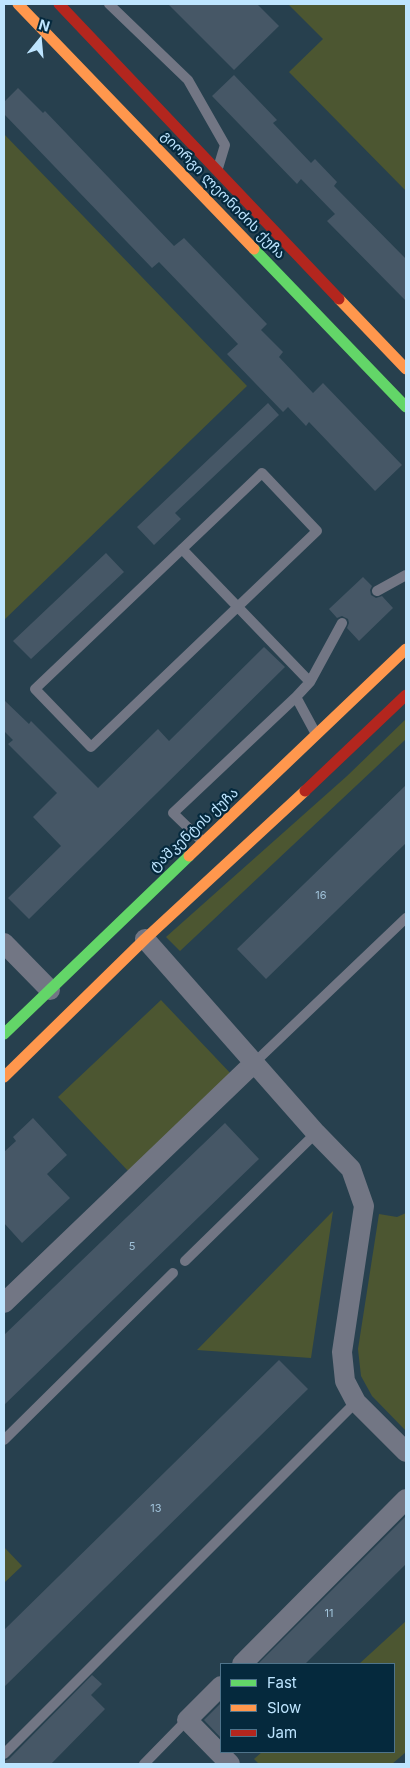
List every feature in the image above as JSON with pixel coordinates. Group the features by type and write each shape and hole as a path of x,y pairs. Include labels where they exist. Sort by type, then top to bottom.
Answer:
{"main road":[{"name":"გიორგი ლეონიძის ქუჩა","path":"18,4 406,369"},
{"name":"გიორგი ლეონიძის ქუჩა","path":"59,4 209,182 406,407"},
{"name":"ტაშკენტის ქუჩა","path":"4,1034 406,649"},
{"path":"4,1077 145,939 406,695"}],"street":[{"path":"145,939 316,1133 351,1168 364,1206 342,1352 345,1381 356,1402 406,1452"},
{"path":"4,943 50,990"},
{"path":"4,1304 254,1063"},
{"path":"243,1663 406,1498"},
{"path":"220,1687 187,1720 230,1764"}],"lane":[{"path":"109,4 188,80 225,145 209,182"},
{"path":"262,473 316,531 91,747 35,689 182,549 262,473"},
{"path":"182,549 310,682"},
{"path":"377,591 406,575"},
{"path":"203,843 173,813 310,682 342,623"},
{"path":"296,697 316,735"},
{"path":"254,1063 406,918"},
{"path":"185,1261 316,1133"},
{"path":"4,1440 173,1273"},
{"path":"4,1754 356,1402"},
{"path":"144,1764 187,1720"}],"green space":[{"path":"288,4 406,4 406,191 289,72 323,39"},
{"path":"4,134 247,386 4,620"},
{"path":"406,719 406,739 180,951 166,937 347,776"},
{"path":"161,1000 232,1075 129,1172 58,1097"},
{"path":"333,1211 311,1358 197,1350"},
{"path":"406,1213 406,1431 372,1396 361,1376 358,1349 379,1214 397,1217"},
{"path":"4,1547 22,1566 4,1583"},
{"path":"406,1621 406,1752 392,1764 259,1764 254,1759 261,1753 395,1753 395,1663 360,1663"}],"building":[{"path":"168,4 257,4 279,26 234,70"},
{"path":"234,75 277,120 273,123 311,163 315,159 337,182 334,186 406,259 406,301 327,221 335,214 301,179 297,184 212,96"},
{"path":"18,88 43,113 45,111 174,246 184,238 267,324 261,330 283,352 279,357 313,393 323,383 402,465 375,491 309,422 306,426 288,407 283,412 227,354 238,344 159,262 152,268 4,114 4,102"},
{"path":"268,403 279,415 175,513 181,519 154,545 137,527"},
{"path":"106,553 124,572 31,659 13,641"},
{"path":"363,577 372,586 370,590 371,595 376,598 382,596 393,608 359,641 347,628 348,619 342,616 337,618 329,609"},
{"path":"264,647 285,667 29,919 8,898 61,846 33,817 57,793 8,744 13,740 4,731 4,700 29,724 31,721 98,788 158,729 169,741"},
{"path":"406,785 406,843 266,979 237,949"},
{"path":"33,1118 67,1155 47,1174 70,1198 22,1243 4,1223 4,1152 16,1141 13,1137"},
{"path":"225,1123 259,1159 4,1405 4,1335"},
{"path":"279,1360 308,1389 4,1687 4,1630"},
{"path":"406,1516 406,1564 306,1663 259,1663"},
{"path":"92,1675 102,1684 91,1695 105,1709 51,1764 4,1764 4,1761 9,1759"},
{"path":"220,1704 220,1737 204,1720"}],"traffic: fast":[{"path":"254,249 406,407"},
{"path":"4,1034 189,856"}],"traffic: slow":[{"path":"18,4 254,249"},
{"path":"339,299 406,369"},
{"path":"189,856 406,649"},
{"path":"4,1077 145,939 305,791"}],"traffic: jam":[{"path":"59,4 339,299"},
{"path":"305,791 406,695"}]}
